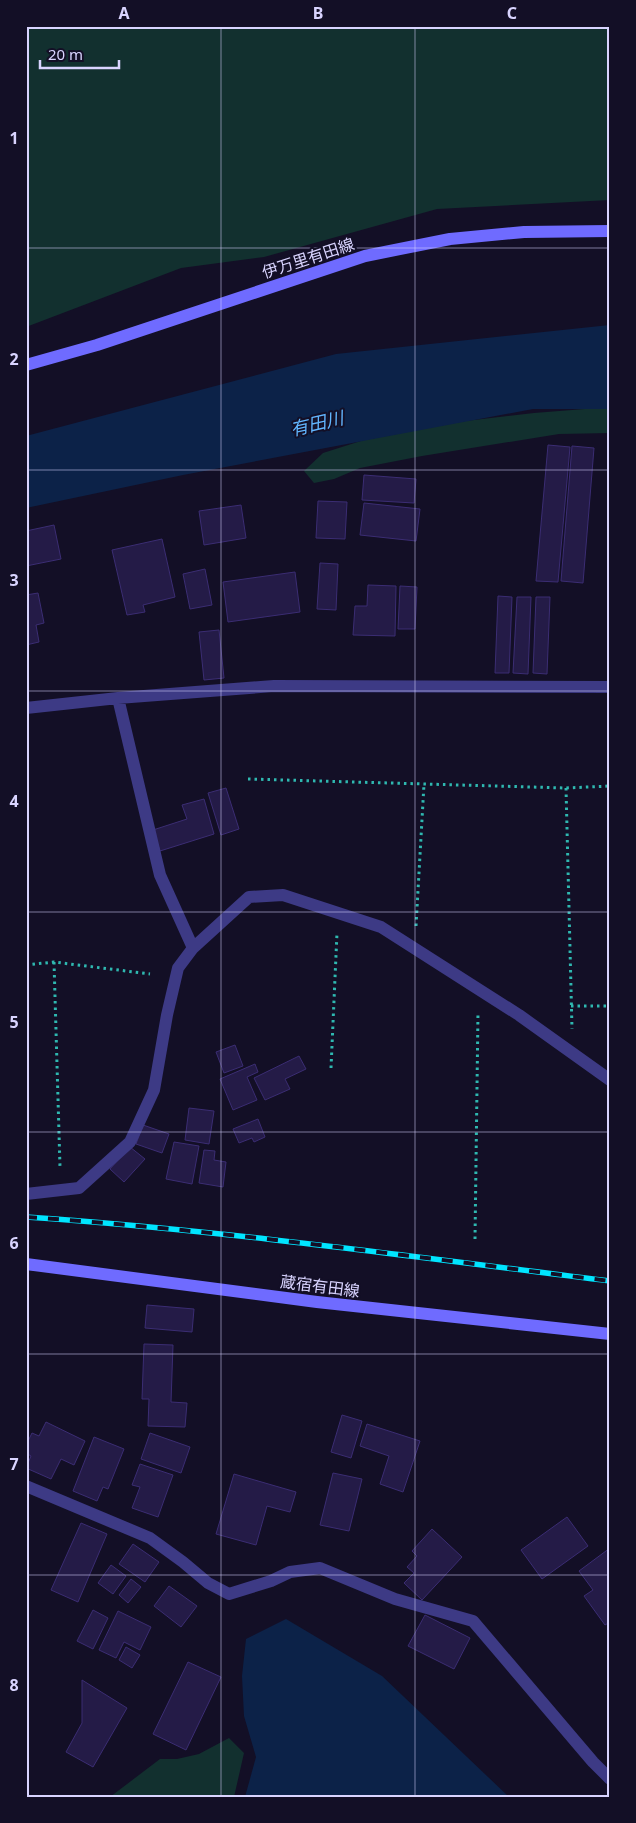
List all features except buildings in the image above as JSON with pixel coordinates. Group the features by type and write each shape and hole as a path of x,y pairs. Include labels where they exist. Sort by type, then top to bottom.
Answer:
{"main road":[{"name":"伊万里有田線","path":"26,365 96,346 364,256 450,239 524,232 610,231"},
{"name":"蔵宿有田線","path":"26,1264 317,1302 610,1334"}],"street":[{"path":"26,708 118,698 274,686 610,686"},
{"path":"118,698 160,874 193,948"},
{"path":"26,1194 79,1188 130,1142 154,1090 167,1015 178,968 193,948 249,897 283,895 380,926 519,1015 610,1080"},
{"path":"26,1486 150,1538 208,1583 229,1594 271,1581 290,1572 320,1568 395,1599 472,1621 592,1762 610,1779"}],"path":[{"path":"248,779 566,788 610,786"},
{"path":"416,930 424,784"},
{"path":"566,788 572,1038"},
{"path":"331,1068 337,933"},
{"path":"26,965 54,962 150,974"},
{"path":"54,962 60,1167"},
{"path":"571,1006 610,1006"},
{"path":"475,1239 478,1008"}],"green space":[{"path":"26,26 610,26 610,200 437,209 264,257 181,268 26,327"},
{"path":"610,407 610,433 559,434 422,456 360,468 334,479 314,483 304,471 323,453 364,440 465,421"},
{"path":"229,1738 244,1753 234,1797 110,1797 160,1759 177,1759 199,1754"}],"water":[{"name":"有田川","path":"610,325 610,409 533,409 183,475 26,508 26,436 336,354"},
{"path":"286,1619 382,1676 509,1797 245,1797 256,1757 244,1716 242,1676 246,1639"}],"railway":[{"path":"26,1217 172,1229 610,1281"}]}
